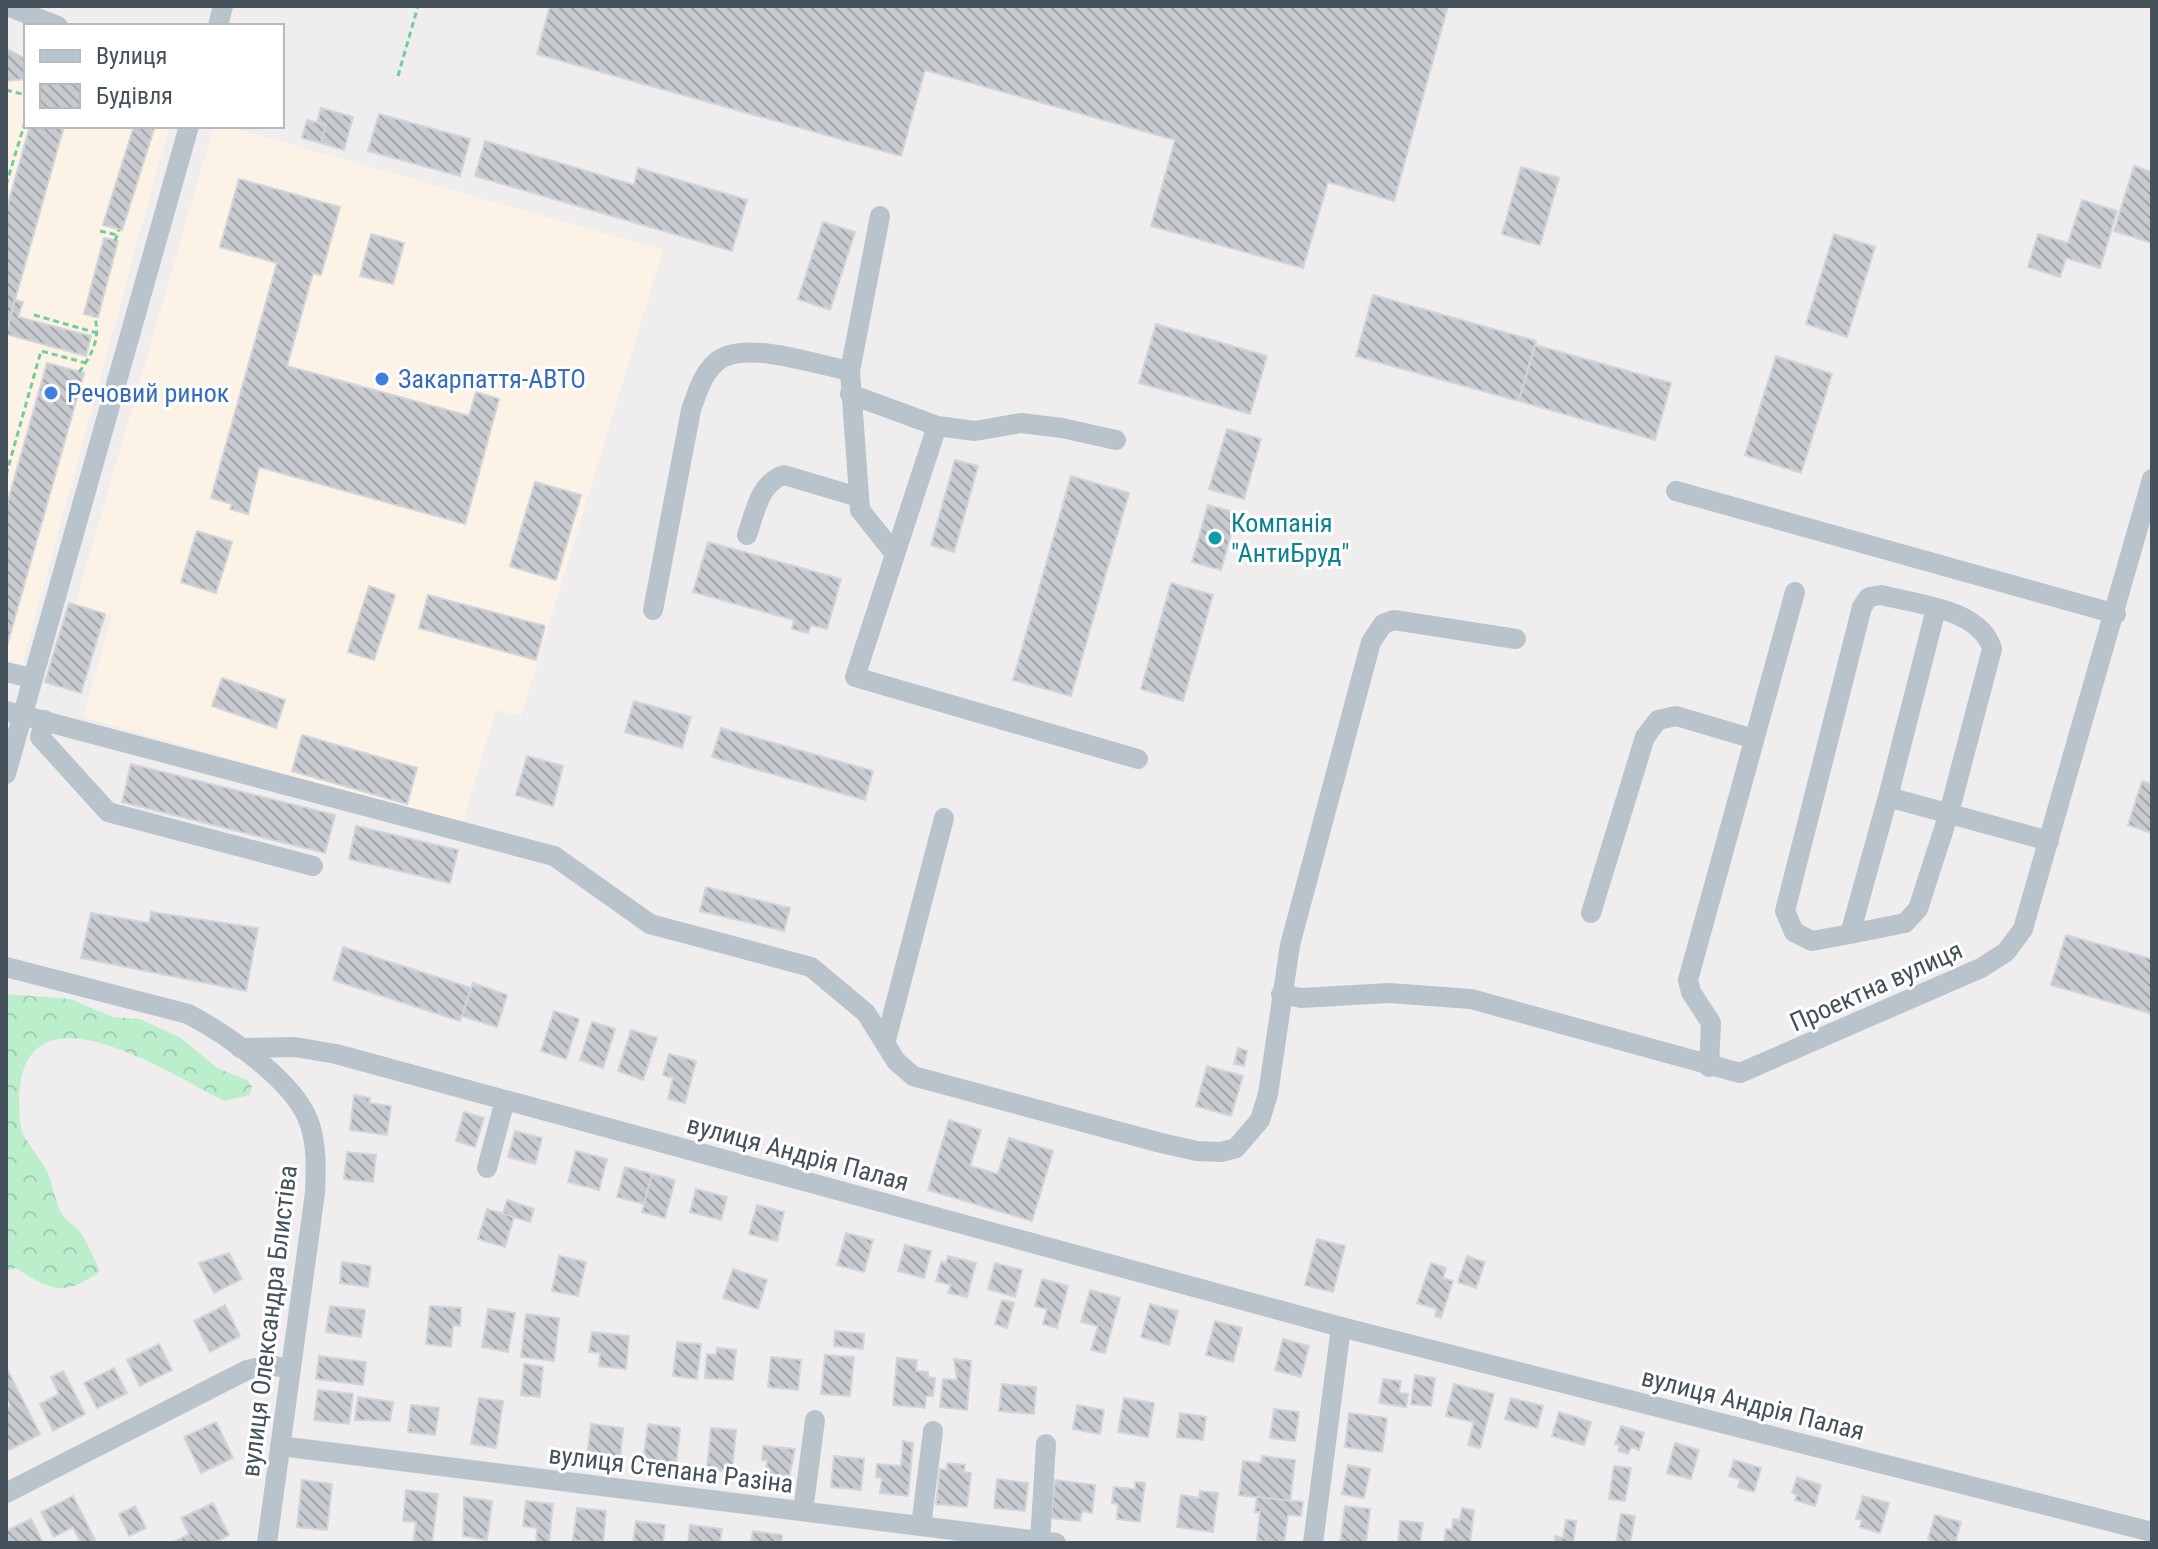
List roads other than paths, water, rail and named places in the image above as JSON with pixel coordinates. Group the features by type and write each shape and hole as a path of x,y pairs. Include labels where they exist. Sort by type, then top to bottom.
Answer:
{"street":[{"path":"7,6 53,24"},
{"path":"6,774 13,712 31,678 188,128"},
{"path":"880,216 850,371 850,394 858,497 866,519 895,554"},
{"path":"653,610 691,410 703,379 721,358 749,351 850,371"},
{"path":"850,394 937,426 975,431 1021,423 1116,440"},
{"path":"937,426 855,677 1138,759"},
{"path":"747,535 764,488 772,479 784,475 858,497"},
{"name":"Проектна вулиця","path":"1281,994 1301,998 1389,993 1471,999 1730,1073 1750,1070 1981,968 2006,952 2023,929 2116,614 2152,479"},
{"path":"1676,491 2116,614"},
{"path":"1709,1067 1711,1023 1691,992 1688,980 1795,592"},
{"path":"1881,595 1936,609 1974,622 1988,634 1992,649 1949,813 1913,918 1905,923 1812,941 1794,932 1785,911 1862,607 1869,597 1881,595"},
{"path":"1850,934 1936,609"},
{"path":"13,712 554,856 650,924 811,967 866,1013 904,1069 946,1088 1161,1143 1221,1152 1236,1148 1260,1120 1268,1094 1290,945 1371,642 1383,624 1394,620 1516,639"},
{"path":"6,672 31,678"},
{"path":"1591,913 1645,737 1658,720 1676,716 1754,739"},
{"path":"44,720 40,737 108,812 313,866"},
{"path":"1888,797 2049,841"},
{"path":"886,1040 944,818"},
{"name":"вулиця Олександра Блистіва","path":"6,967 179,1010 209,1025 240,1048 261,1065 302,1109 314,1143 315,1193 267,1543"},
{"name":"вулиця Андрія Палая","path":"240,1048 295,1047 336,1054 1341,1327 2149,1535"},
{"path":"487,1168 505,1100"},
{"path":"1313,1543 1341,1327"},
{"path":"6,1493 247,1370 269,1365 290,1369"},
{"path":"803,1511 815,1420"},
{"path":"921,1526 933,1431"},
{"path":"1046,1444 1048,1542"},
{"name":"вулиця Степана Разіна","path":"280,1446 1048,1542"}],"place":[{"name":"Закарпаття-АВТО","path":"382,379"},
{"name":"Речовий ринок","path":"51,393"},
{"name":"Компанія \"АнтиБруд\"","path":"1215,538"}]}
